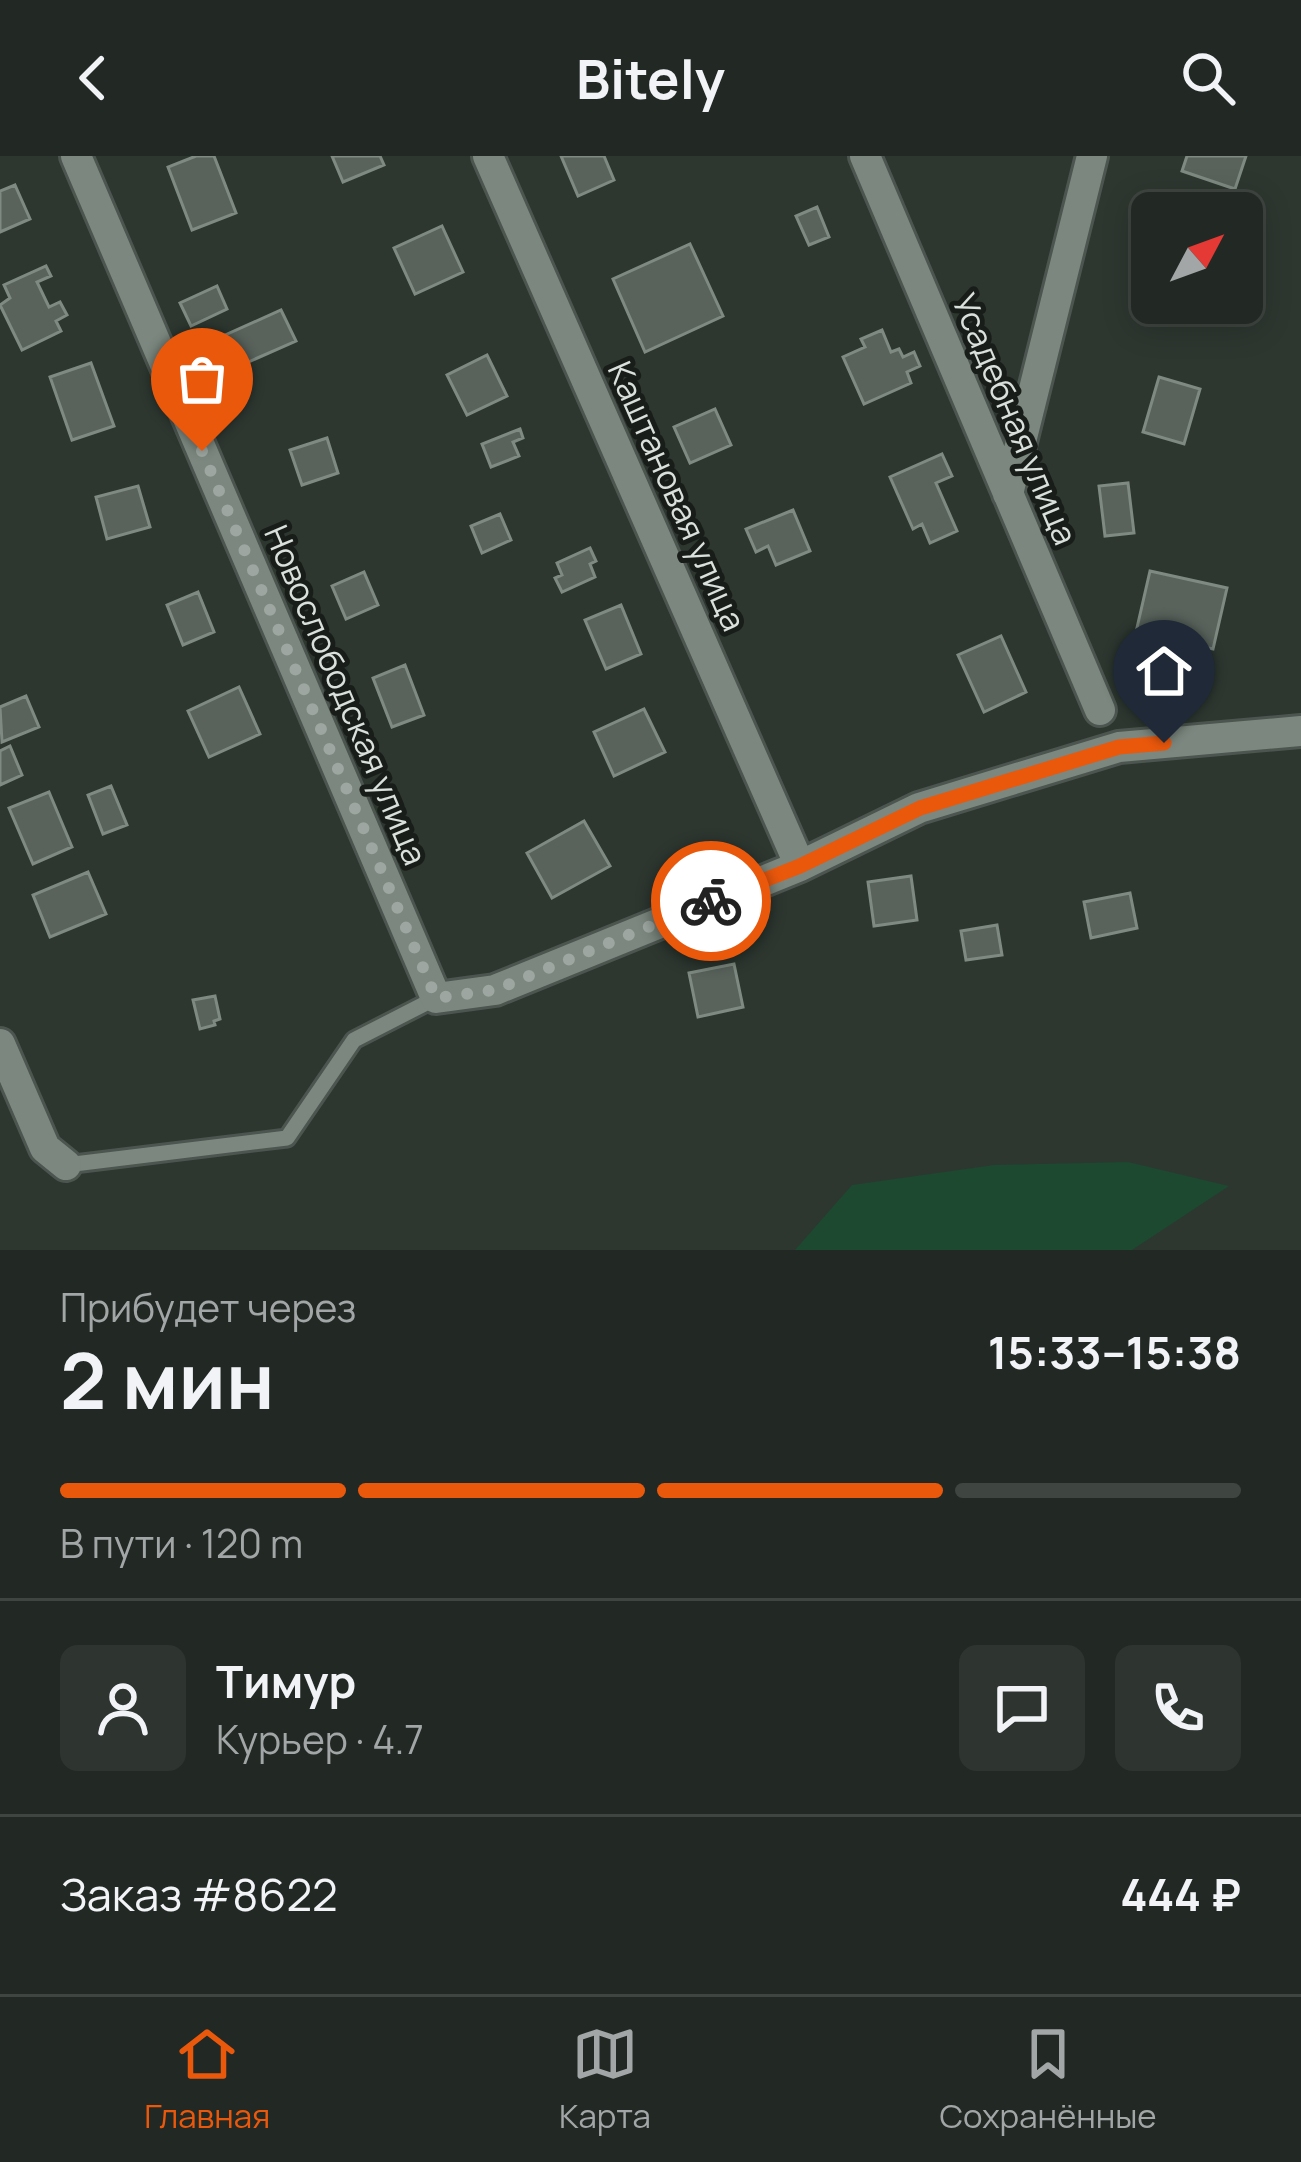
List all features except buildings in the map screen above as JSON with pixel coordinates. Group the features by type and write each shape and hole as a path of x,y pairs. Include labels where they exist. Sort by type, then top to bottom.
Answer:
{"street":[{"name":"Новослободская улица","path":"76,156 436,998"},
{"name":"Каштановая улица","path":"488,156 800,866"},
{"name":"Усадебная улица","path":"865,156 1100,710"},
{"path":"1008,494 1092,156"},
{"path":"436,998 495,990 800,866 920,808 1119,747 1301,731"},
{"path":"0,1044 45,1148 66,1166"}],"lane":[{"path":"1100,710 1119,747"},
{"path":"66,1166 287,1138 354,1040 436,998"}],"green space":[{"path":"1128,1162 1229,1186 1132,1250 795,1250 852,1185 994,1165"}],"way so far":[{"path":"202,451 436,998 495,990 711,901"}],"route":[{"path":"711,901 800,866 920,808 1119,747 1164,743"}]}
